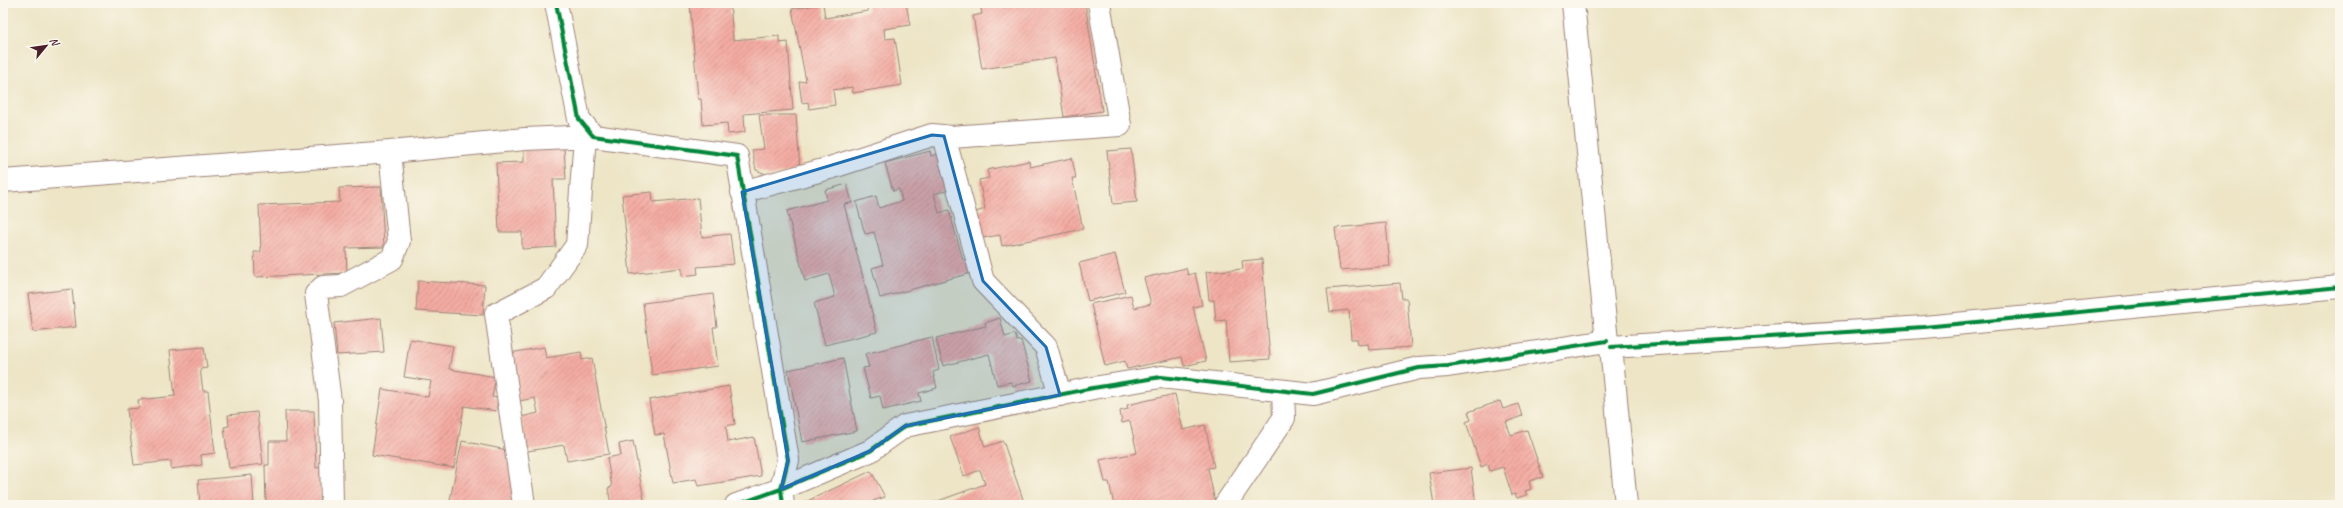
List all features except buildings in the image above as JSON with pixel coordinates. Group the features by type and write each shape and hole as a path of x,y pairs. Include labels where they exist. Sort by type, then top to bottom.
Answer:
{"street":[{"path":"524,505 496,314 546,288 577,245 589,136 579,119 556,3"},
{"path":"742,192 830,168 932,135 944,136 1120,125 1098,3"},
{"path":"1573,3 1626,505"},
{"path":"3,181 390,152 525,139 589,136 737,156 788,460 782,497"},
{"path":"944,136 983,281 1046,347 1060,395"},
{"path":"332,505 330,401 316,294 323,287 341,286 392,259 399,241 390,152"},
{"path":"736,505 782,497 870,451 905,426 1060,395 1161,377 1313,394 1419,368 1448,366 1609,344 1924,327 2340,286"},
{"path":"1225,505 1284,418 1283,391"}],"highlighted area":[{"path":"932,135 944,136 983,281 1046,347 1060,395 905,426 870,451 781,489 788,460 742,192"}],"cycle path":[{"path":"556,3 579,119 593,136 737,156 788,460 781,489 783,505"},
{"path":"1611,347 1924,327 2340,287"},
{"path":"736,505 781,489 870,451 905,426 1093,388 1161,377 1313,394 1419,368 1448,366 1607,341"}]}
